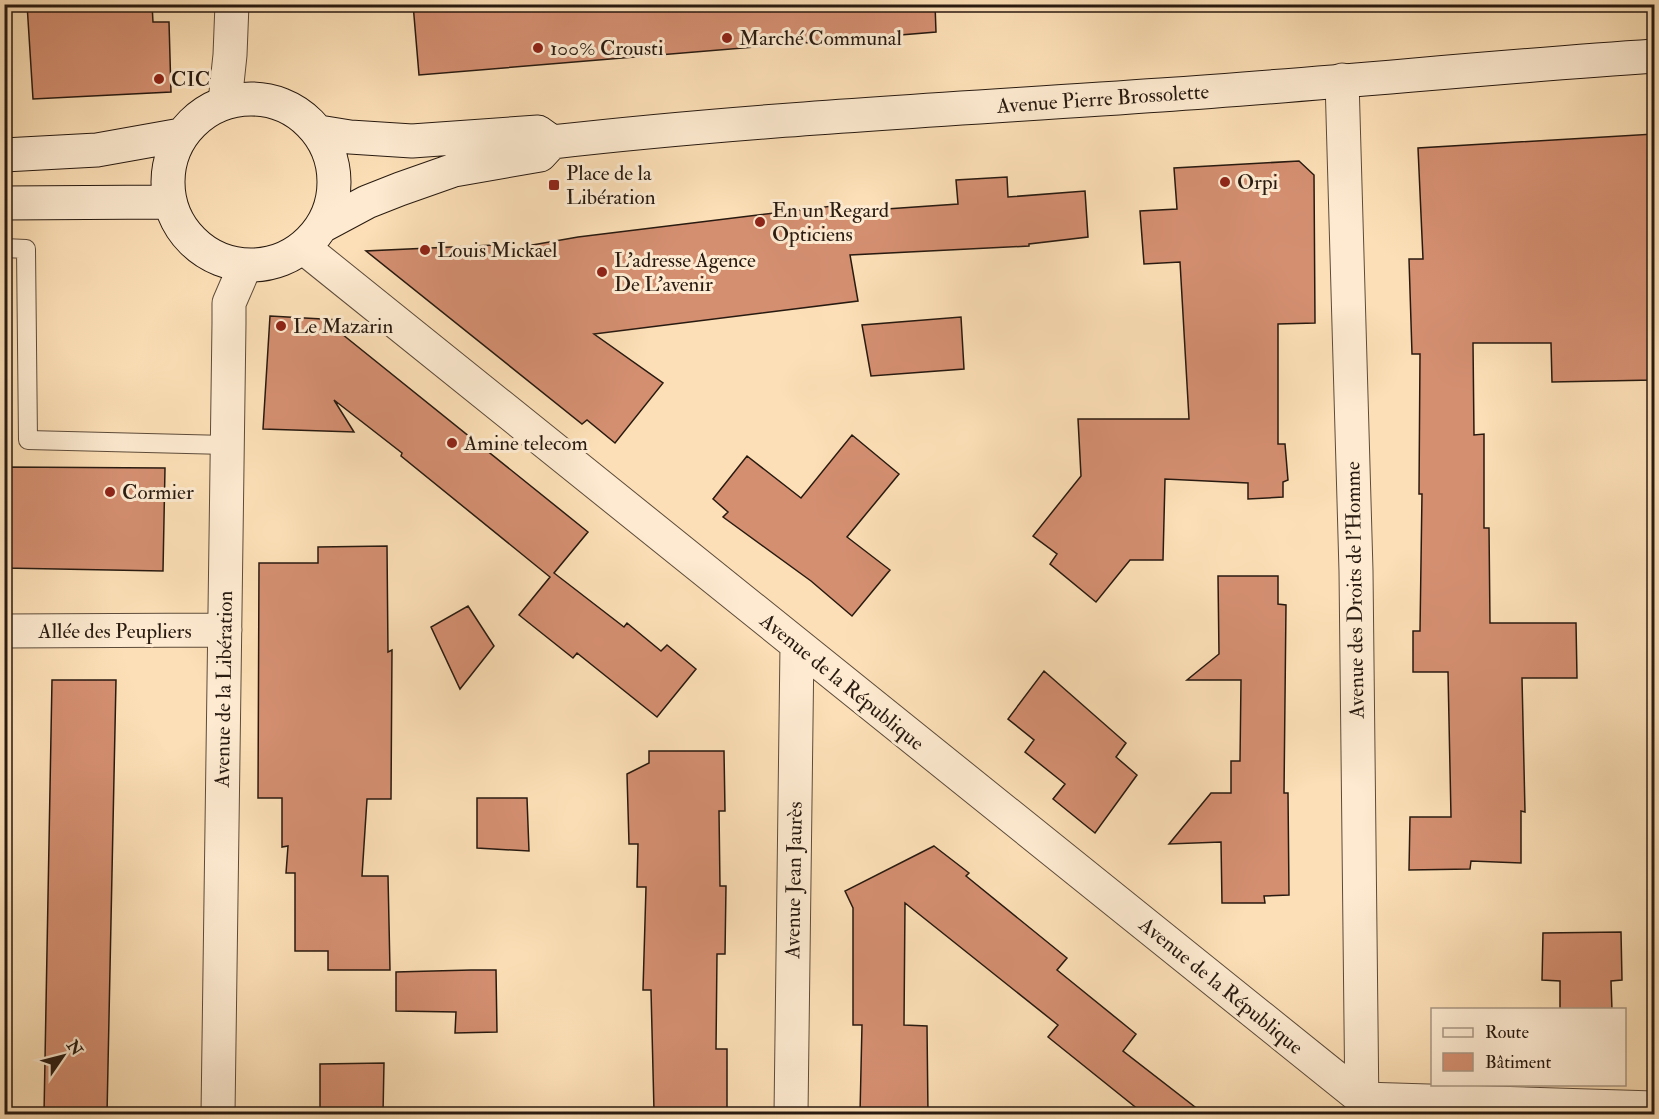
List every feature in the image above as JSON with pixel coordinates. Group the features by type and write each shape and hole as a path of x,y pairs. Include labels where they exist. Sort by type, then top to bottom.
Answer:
{"street":[{"path":"225,102 232,4"},
{"name":"Avenue Pierre Brossolette","path":"314,236 367,202 399,189 454,170 540,155 552,142 814,119 1239,90 1654,56"},
{"name":"Avenue des Droits de l'Homme","path":"1342,80 1369,1109"},
{"path":"259,98 293,109 319,132 333,164 335,195 314,236 276,263 244,266 222,261 201,249 184,233 169,202 170,161 181,135 200,115 225,102 259,98"},
{"name":"Avenue Pierre Brossolette","path":"319,132 412,141 538,132 552,142"},
{"path":"4,155 97,150 181,135"},
{"path":"4,202 169,202"},
{"name":"Avenue de la République","path":"314,236 797,645 1369,1109"},
{"name":"Avenue de la Libération","path":"218,1114 226,445 230,303 244,266"},
{"name":"Allée des Peupliers","path":"4,631 225,630"},
{"name":"Avenue Jean Jaurès","path":"791,1114 797,645"},
{"path":"1369,1109 1654,1108"}],"lane":[{"path":"4,248 26,249 28,440 226,445"}],"building":[{"path":"27,4 152,4 153,22 169,22 171,92 33,99"},
{"path":"413,4 935,4 936,32 419,75"},
{"path":"1654,134 1654,380 1552,382 1551,343 1473,343 1474,435 1484,434 1484,528 1489,528 1490,623 1576,623 1577,678 1522,678 1525,812 1521,811 1521,863 1471,861 1470,869 1409,870 1410,817 1451,817 1448,672 1413,672 1413,631 1420,631 1422,494 1419,494 1420,354 1412,354 1409,259 1423,259 1418,148"},
{"path":"1299,161 1314,175 1315,323 1278,324 1278,444 1285,444 1288,480 1283,482 1283,497 1248,499 1248,483 1165,479 1163,560 1130,560 1096,602 1050,564 1057,554 1033,536 1081,476 1078,419 1189,419 1180,262 1144,264 1140,211 1177,209 1174,168"},
{"path":"1007,177 1008,197 1085,191 1088,237 1029,244 1029,246 850,255 858,301 594,334 663,383 615,443 587,420 582,424 366,251 494,245 492,252 578,237 841,205 843,212 958,204 956,180"},
{"path":"270,316 339,320 337,330 588,532 554,573 624,627 627,623 661,651 667,645 696,669 657,717 577,653 573,658 519,615 550,577 401,456 402,453 334,400 354,432 263,429"},
{"path":"961,317 964,369 871,376 862,325"},
{"path":"852,435 899,474 847,537 890,570 852,616 811,581 723,517 728,512 713,499 747,456 801,498"},
{"path":"4,467 165,468 163,571 4,568"},
{"path":"387,546 388,652 392,650 391,799 367,799 362,876 388,876 390,970 328,970 328,951 295,951 295,873 286,873 288,846 282,847 282,798 258,798 259,563 318,563 318,547"},
{"path":"1218,576 1278,576 1278,604 1286,605 1284,793 1288,793 1289,895 1264,896 1265,903 1222,903 1221,842 1169,844 1211,793 1231,793 1231,761 1240,761 1241,680 1187,680 1219,654"},
{"path":"468,606 494,646 460,689 431,627"},
{"path":"1044,671 1126,743 1116,757 1137,775 1095,833 1053,799 1065,784 1025,752 1034,740 1008,719"},
{"path":"52,680 116,680 107,1114 44,1114"},
{"path":"649,751 724,751 725,811 719,811 720,886 726,886 725,954 717,954 716,1049 727,1049 727,1114 662,1114 662,1110 654,1111 651,990 643,990 646,887 637,887 638,844 629,844 627,774 649,763"},
{"path":"477,798 527,798 529,851 477,848"},
{"path":"934,846 969,873 966,876 1067,958 1057,970 1136,1034 1123,1051 1204,1114 1144,1114 1048,1037 1058,1025 905,903 904,1025 927,1026 928,1114 860,1114 862,1025 853,1025 853,908 845,891"},
{"path":"1621,932 1622,980 1611,981 1612,1008 1560,1008 1560,981 1542,980 1543,933"},
{"path":"496,970 497,1032 455,1033 456,1012 396,1011 396,972"},
{"path":"384,1063 383,1114 320,1114 320,1064"}],"place":[{"name":"Marché Communal","path":"727,38"},
{"name":"100% Crousti","path":"538,48"},
{"name":"CIC","path":"159,79"},
{"name":"Orpi","path":"1225,182"},
{"name":"Place de la Libération","path":"554,185"},
{"name":"En un Regard Opticiens","path":"760,222"},
{"name":"Louis Mickael","path":"425,250"},
{"name":"L'adresse Agence De L'avenir","path":"602,272"},
{"name":"Le Mazarin","path":"281,326"},
{"name":"Amine telecom","path":"452,443"},
{"name":"Cormier","path":"110,492"}]}
